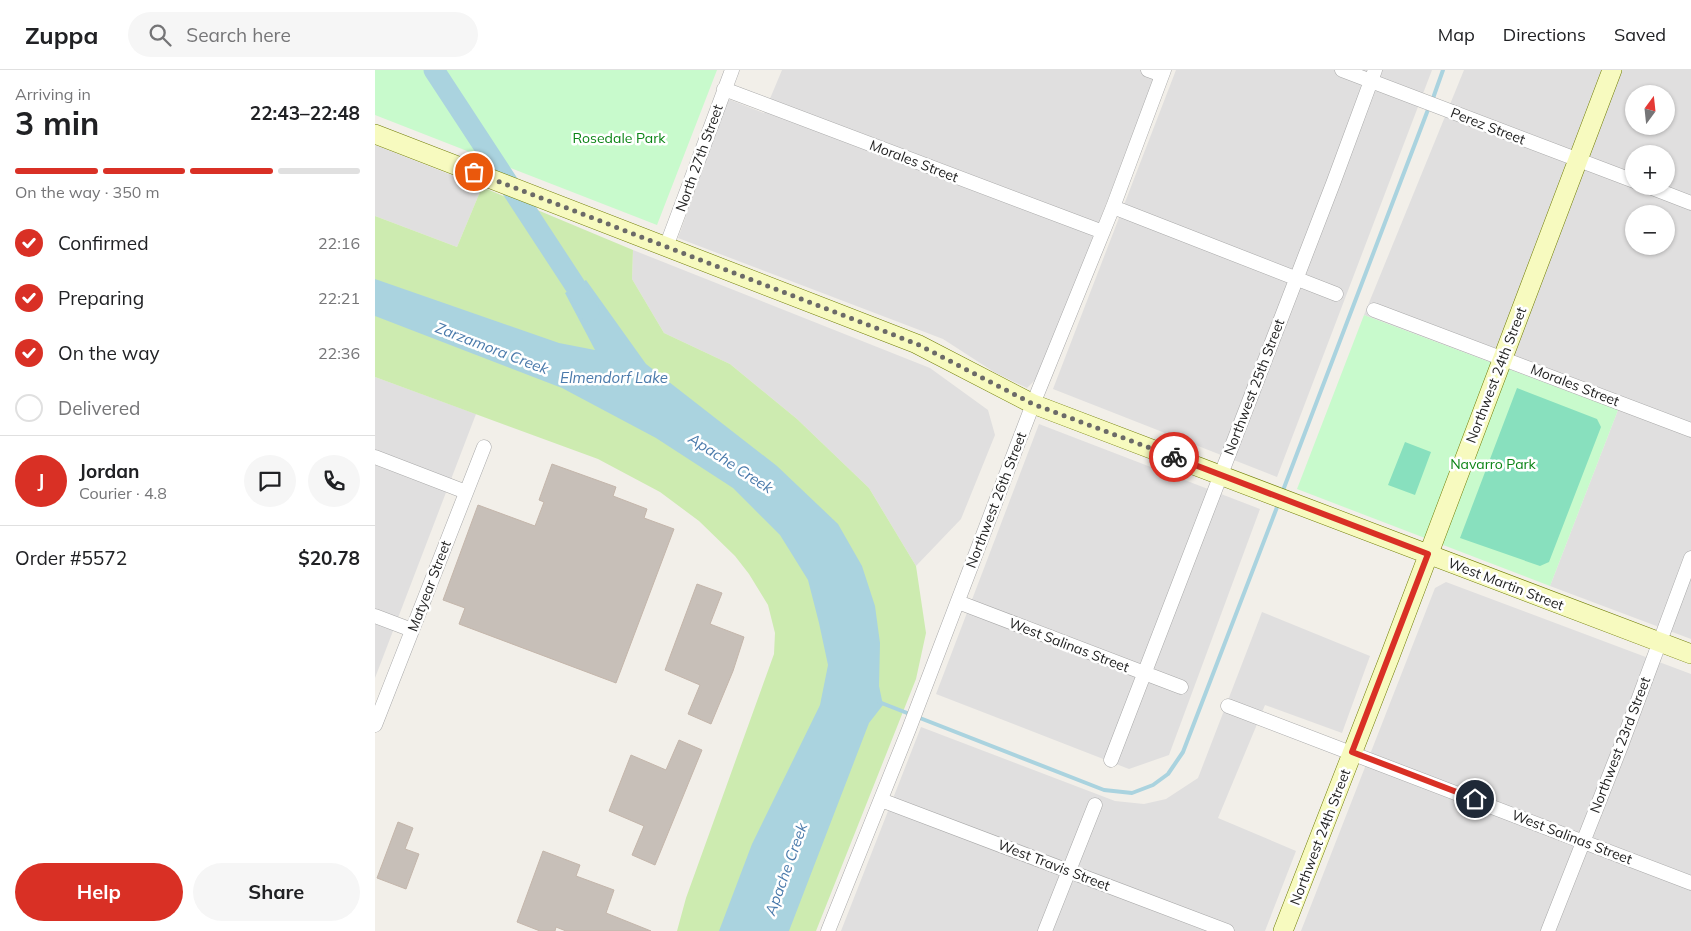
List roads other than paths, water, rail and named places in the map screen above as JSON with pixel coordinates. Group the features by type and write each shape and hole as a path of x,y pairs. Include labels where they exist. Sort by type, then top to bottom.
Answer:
{"main road":[{"name":"Northwest 24th Street","path":"1283,931 1612,70"},
{"name":"West Martin Street","path":"375,134 917,344 1033,404 1691,654"}],"street":[{"name":"North 27th Street","path":"666,247 732,70"},
{"path":"1148,70 1163,73"},
{"name":"Perez Street","path":"1342,70 1373,75 1440,108 1625,178"},
{"name":"Northwest 26th Street","path":"828,931 909,729 1033,404 1113,207 1163,73"},
{"name":"Northwest 25th Street","path":"1111,760 1373,75"},
{"name":"Morales Street","path":"724,89 1103,232"},
{"path":"1670,195 1691,203"},
{"path":"1113,207 1297,277 1336,294"},
{"name":"Morales Street","path":"1374,310 1691,430"},
{"name":"Matyear Street","path":"375,724 484,447"},
{"path":"375,457 466,492"},
{"name":"Northwest 23rd Street","path":"1548,931 1691,558"},
{"name":"West Salinas Street","path":"958,602 1181,687"},
{"path":"375,616 412,630"},
{"name":"West Salinas Street","path":"1228,706 1691,883"},
{"name":"West Travis Street","path":"881,800 1227,931"},
{"path":"1045,931 1095,805"}],"water":[{"name":"Elmendorf Lake","path":"375,279 559,343 595,350 565,293 586,280 646,364 777,466 838,524 862,566 875,606 880,643 879,686 883,705 869,723 789,931 719,931 752,844 820,705 828,665 808,580 780,535 733,488 656,438 562,388 375,316"}],"waterway":[{"name":"Apache Creek","path":"434,70 576,287 589,311"},
{"path":"1432,101 1443,70"},
{"path":"1282,493 1429,107"},
{"path":"879,702 1104,790 1132,793 1153,785 1168,774 1183,752 1279,502"}],"park label":[{"name":"Rosedale Park","path":"619,138"},
{"name":"Navarro Park","path":"1493,464"}],"water label":[{"name":"Zarzamora Creek","path":"492,348"}]}
